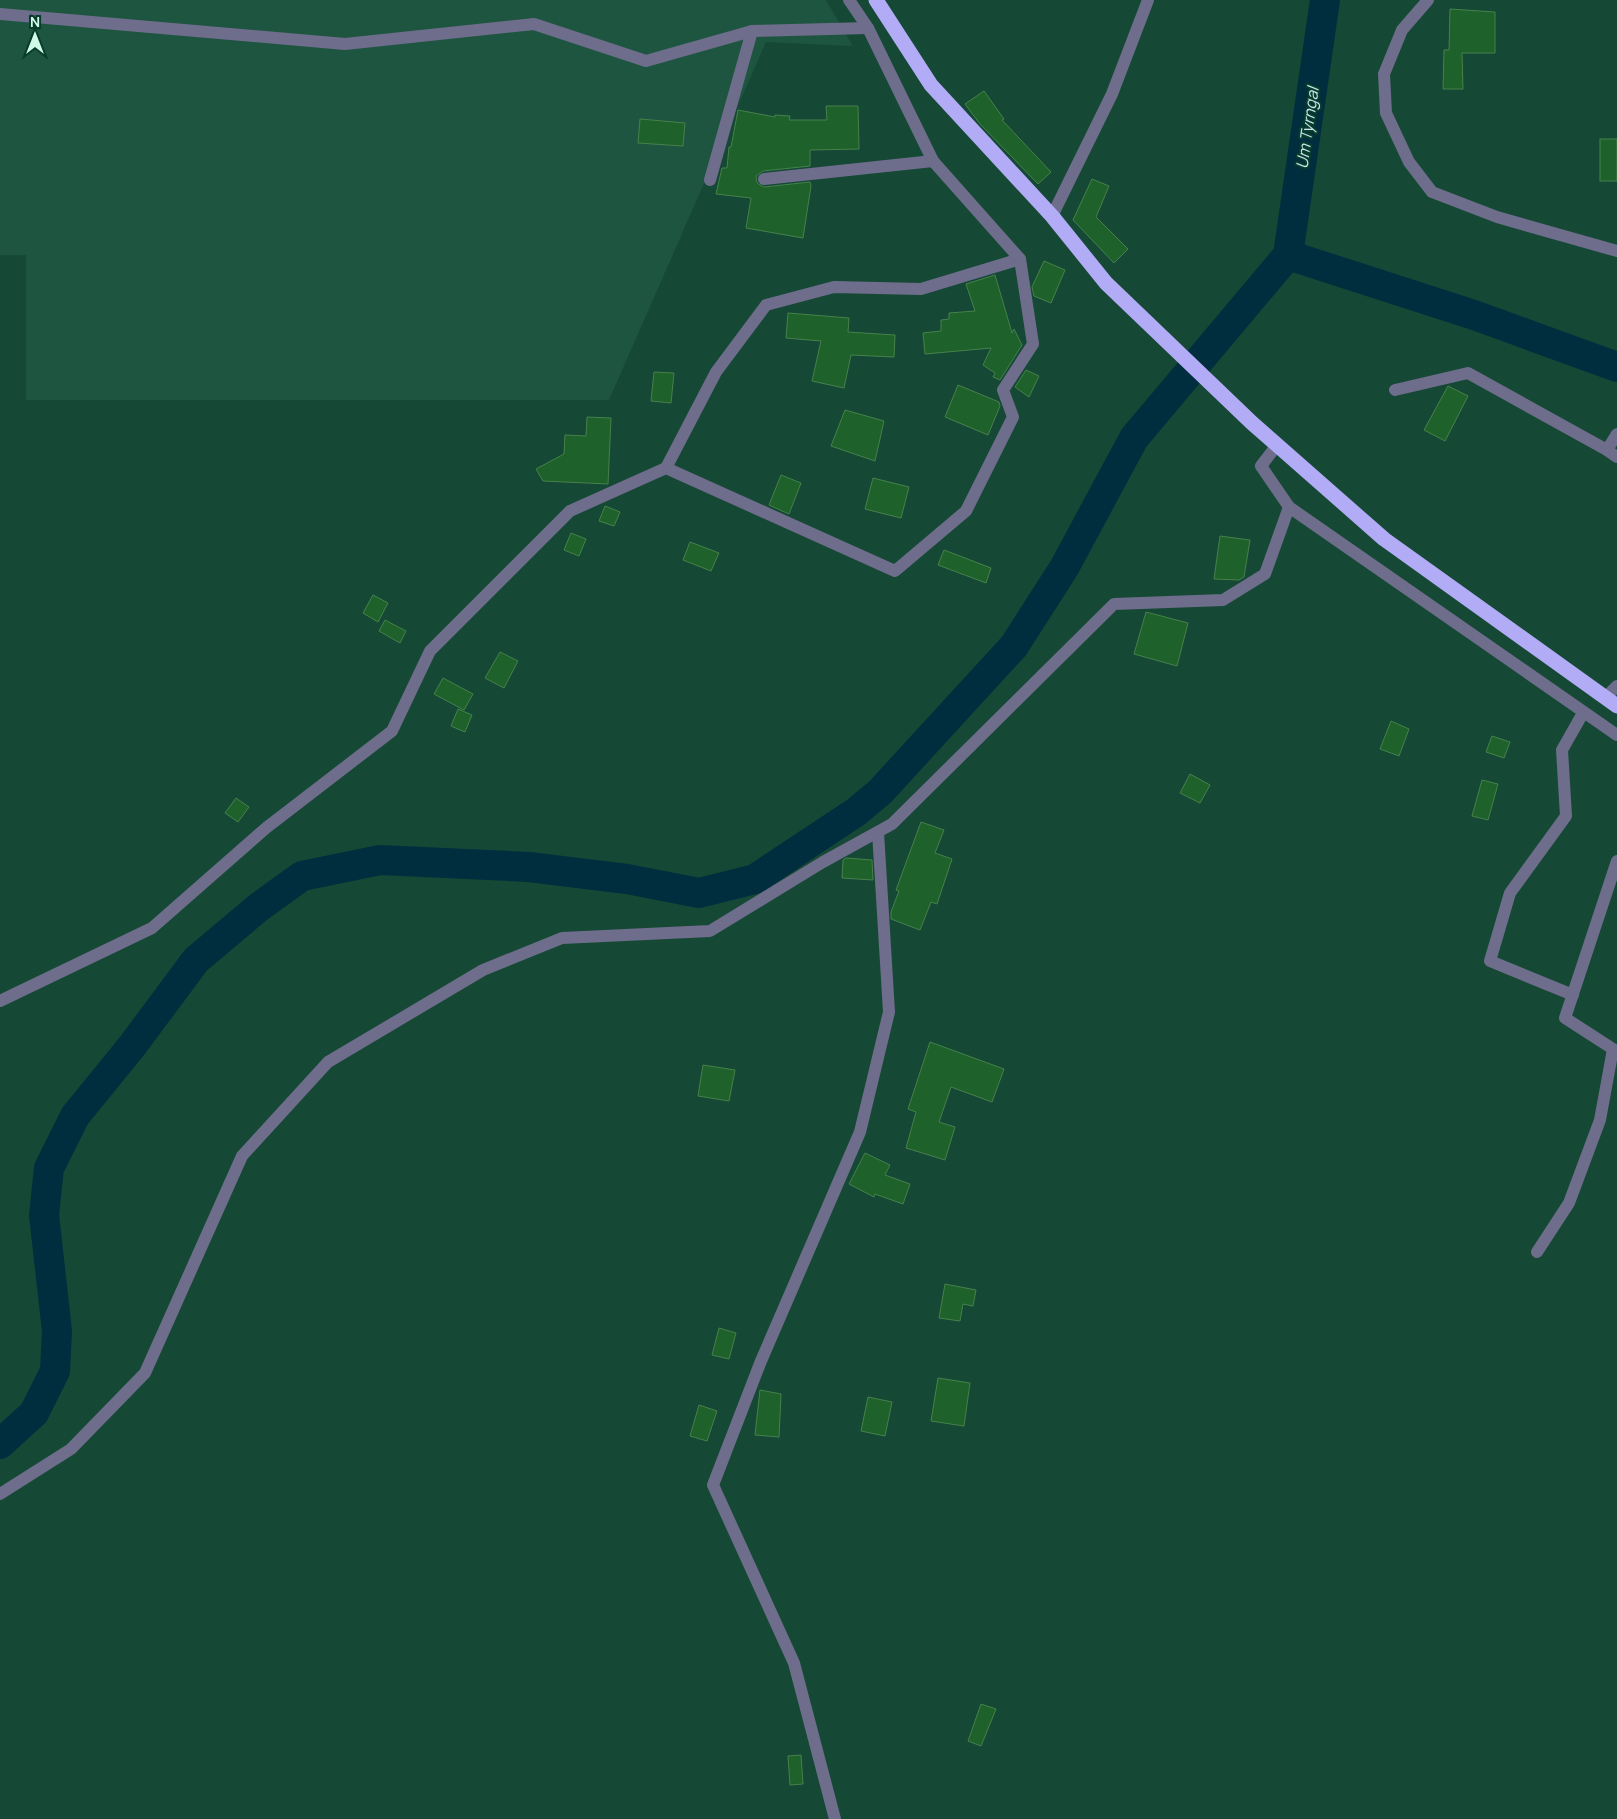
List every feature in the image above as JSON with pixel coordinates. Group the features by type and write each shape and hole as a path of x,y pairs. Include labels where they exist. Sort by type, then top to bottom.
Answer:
{"highway":[{"path":"876,0 931,85 1052,216 1106,283 1252,423 1384,539 1611,702"}],"street":[{"path":"666,468 895,571 966,511 1013,417 1003,390 1033,344 1020,259 933,160 868,28 849,0"},
{"path":"1052,216 1112,94 1148,0"},
{"path":"1440,0 1426,2 1402,30 1384,74 1386,113 1409,162 1432,192 1496,217 1617,251"},
{"path":"0,14 345,44 534,24 646,61 752,31 868,28"},
{"path":"710,180 752,31"},
{"path":"764,179 933,160"},
{"path":"0,1001 152,928 266,828 392,731 430,651 570,511 666,468 716,372 766,306 834,287 921,289 1020,259"},
{"path":"1395,390 1468,373 1612,453 1617,434"},
{"path":"1277,445 1261,466 1290,507 1583,713 1617,734"},
{"path":"0,1494 71,1449 145,1374 242,1156 328,1062 483,970 562,938 710,930 823,862 892,824 1114,604 1223,600 1265,574 1290,507"},
{"path":"1611,702 1617,686"},
{"path":"1573,995 1490,961 1510,893 1566,816 1562,750 1583,713"},
{"path":"835,1819 794,1663 713,1485 761,1361 862,1122 889,1012 878,832"},
{"path":"1537,1252 1569,1203 1600,1120 1613,1049 1565,1018 1617,861"}],"shaded area":[{"path":"0,0 826,0 853,46 766,42 609,400 26,400 26,255 0,255"}],"building":[{"path":"1450,9 1495,12 1495,53 1462,53 1463,89 1443,89 1444,50 1449,50"},
{"path":"984,91 1004,119 1002,120 1051,172 1038,184 980,124 965,104"},
{"path":"826,106 858,106 859,149 810,150 810,166 763,171 756,176 757,183 764,187 810,182 803,238 746,228 751,198 716,194 722,168 727,168 729,147 731,147 738,110 775,117 775,115 790,116 789,120 827,120"},
{"path":"640,119 685,123 683,146 638,143"},
{"path":"1600,139 1617,139 1617,181 1600,181"},
{"path":"1092,179 1109,186 1096,217 1128,249 1114,263 1073,220"},
{"path":"1044,261 1065,270 1051,303 1034,296 1032,287"},
{"path":"995,275 1012,333 1014,329 1022,345 1000,380 993,377 995,373 983,365 991,348 925,354 923,333 941,331 941,320 949,319 949,313 975,311 966,284"},
{"path":"788,313 849,318 848,332 895,335 894,357 851,355 844,388 812,381 821,341 786,338"},
{"path":"1026,370 1039,376 1029,397 1015,387"},
{"path":"654,372 674,373 671,403 651,401"},
{"path":"958,385 999,402 1000,406 988,435 945,417"},
{"path":"1448,386 1468,396 1445,441 1424,430"},
{"path":"845,410 884,421 875,461 831,446"},
{"path":"587,417 611,418 608,484 543,481 536,469 564,454 565,435 586,436"},
{"path":"781,475 801,483 789,514 769,505"},
{"path":"873,478 909,487 901,518 865,509"},
{"path":"605,506 620,512 614,526 599,521"},
{"path":"571,533 586,539 579,556 564,550"},
{"path":"1220,536 1250,540 1244,577 1239,580 1214,579"},
{"path":"690,542 719,553 711,571 683,560"},
{"path":"944,550 991,568 986,583 938,565"},
{"path":"373,595 388,603 378,622 363,613"},
{"path":"1146,612 1188,623 1177,666 1134,654"},
{"path":"385,620 406,631 400,643 379,631"},
{"path":"500,652 518,661 504,688 485,678"},
{"path":"443,678 473,694 464,710 434,694"},
{"path":"458,709 472,715 465,732 451,726"},
{"path":"1391,721 1409,729 1399,756 1380,749"},
{"path":"1492,736 1510,742 1504,758 1486,752"},
{"path":"1190,774 1210,785 1200,803 1180,793"},
{"path":"1482,780 1498,784 1488,820 1472,816"},
{"path":"236,798 249,807 238,822 225,813"},
{"path":"921,822 944,830 935,853 952,859 937,904 931,902 920,930 891,919 891,912 899,891 896,890"},
{"path":"846,858 872,860 873,880 842,878 843,860"},
{"path":"930,1042 1004,1069 992,1102 951,1087 939,1122 955,1127 945,1160 906,1148 916,1112 908,1109"},
{"path":"703,1065 735,1070 729,1101 698,1096"},
{"path":"865,1153 890,1165 885,1175 910,1184 903,1204 875,1194 874,1197 849,1184"},
{"path":"945,1284 976,1290 973,1306 963,1304 960,1321 939,1318"},
{"path":"719,1328 736,1333 729,1359 712,1355"},
{"path":"938,1378 970,1383 964,1426 931,1421"},
{"path":"760,1390 781,1394 779,1437 755,1435"},
{"path":"868,1397 892,1402 885,1436 861,1431"},
{"path":"699,1405 717,1411 707,1441 690,1436"},
{"path":"981,1704 996,1709 981,1746 968,1741"},
{"path":"801,1755 803,1784 790,1785 788,1756"}],"waterway":[{"name":"Um Tyrngal","path":"1288,255 1325,0"},
{"path":"1288,255 1474,315 1617,367"},
{"path":"0,1444 34,1413 55,1371 57,1331 44,1215 49,1168 75,1116 132,1046 196,960 259,907 302,876 380,860 529,867 627,879 699,893 755,879 856,812 880,792 1014,646 1064,568 1134,438 1288,255"}]}
